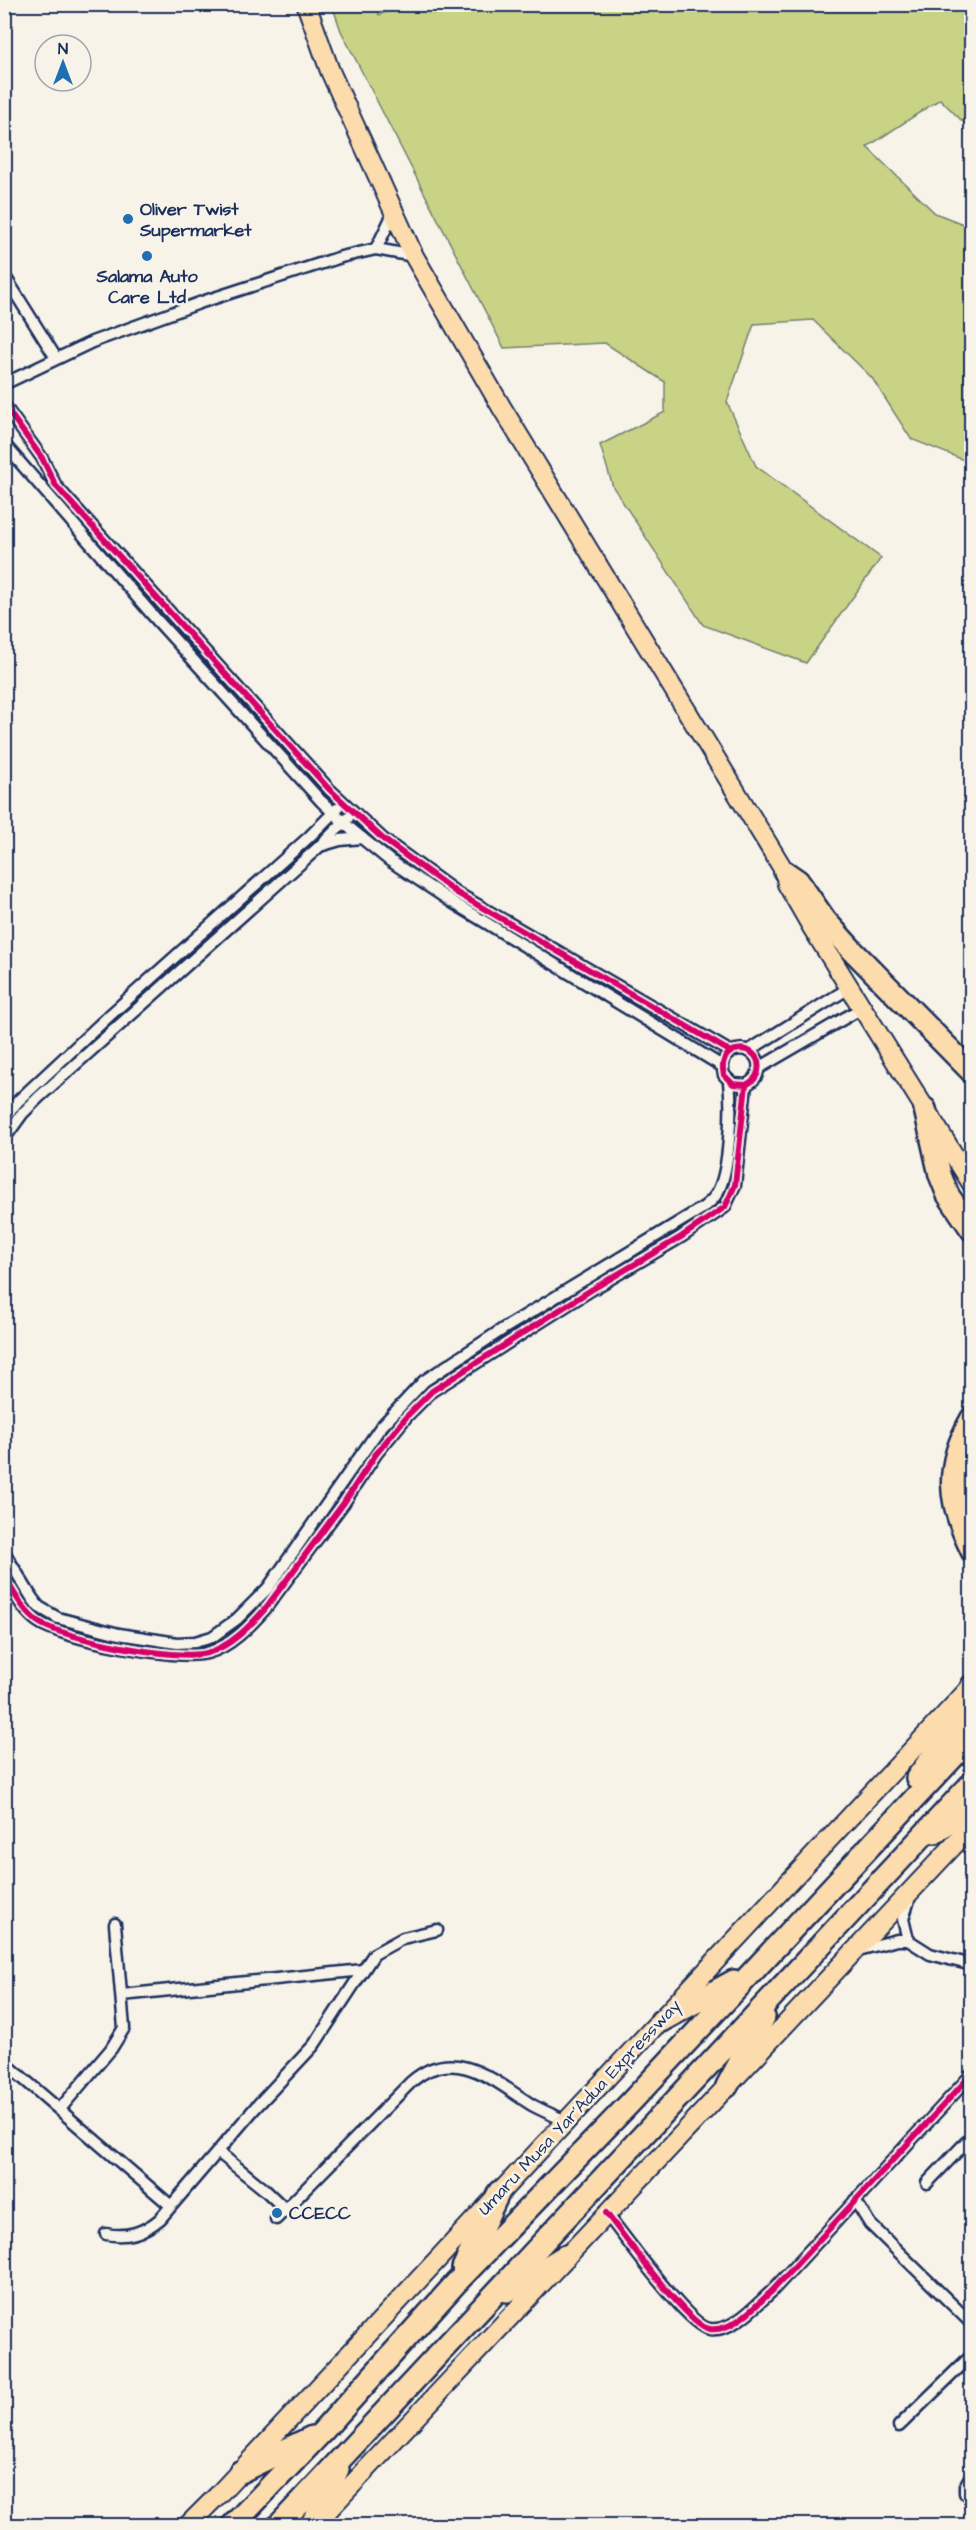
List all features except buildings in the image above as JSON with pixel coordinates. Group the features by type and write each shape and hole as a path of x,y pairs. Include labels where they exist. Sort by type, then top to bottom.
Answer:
{"highway":[{"path":"785,872 798,881 825,920 853,951 972,1072"},
{"path":"925,1109 940,1175 948,1195 972,1230"},
{"path":"972,1418 954,1457 951,1488 957,1518 972,1551"},
{"path":"888,1825 898,1802 958,1721 971,1687"},
{"name":"Umaru Musa Yar'Adua Expressway","path":"232,2526 323,2431 456,2283 629,2104 972,1737"},
{"path":"278,2526 972,1783"},
{"path":"916,1842 972,1810"},
{"path":"661,2021 750,1972"},
{"path":"727,2086 779,1989"},
{"path":"456,2283 499,2192"},
{"path":"486,2303 565,2256"},
{"path":"240,2472 323,2431"},
{"path":"312,2526 346,2451"}],"main road":[{"path":"306,4 330,71 414,256 556,498 785,872 787,884 849,988 972,1184"},
{"name":"Umaru Musa Yar'Adua Expressway","path":"187,2526 240,2472 971,1687"},
{"path":"312,2526 972,1826"}],"street":[{"path":"376,249 393,214"},
{"path":"4,384 92,342 212,298 341,257 376,249 414,256"},
{"path":"4,275 56,358"},
{"path":"4,405 42,458 57,486 287,744 353,812 383,839 457,893 731,1052"},
{"path":"23,432 5,445 156,619 334,813 389,860 452,902 722,1066"},
{"path":"28,471 42,458"},
{"path":"318,829 324,816 321,801"},
{"path":"4,1118 18,1101 110,1015 318,829 344,803"},
{"path":"4,1139 22,1114 39,1097 320,846 353,812"},
{"path":"320,846 340,840 362,838"},
{"path":"748,1051 849,988"},
{"path":"618,1003 625,992"},
{"path":"759,1068 757,1060 748,1051 739,1049 731,1052 725,1058 722,1066 729,1082 746,1085 753,1080 759,1068 862,1008"},
{"path":"4,1552 39,1607 58,1618 89,1628 177,1643 204,1641 224,1629 268,1588 380,1428 397,1408 433,1374 585,1278 704,1207 718,1192 730,1119 729,1082"},
{"path":"4,1577 26,1610 38,1622 73,1636 116,1646 188,1655 207,1653 232,1640 252,1624 265,1609 343,1504 376,1454 419,1402 440,1385 509,1341 681,1237 725,1207 733,1192 737,1172 746,1085"},
{"path":"674,1225 681,1237"},
{"path":"585,1278 591,1290"},
{"path":"503,1329 509,1341"},
{"path":"224,1629 232,1640"},
{"path":"908,1940 903,1919 913,1887"},
{"path":"60,2109 122,2034 124,2020 114,1924"},
{"path":"106,2234 123,2235 142,2232 160,2219 255,2108 314,2045 374,1954 388,1944 403,1938 437,1930"},
{"path":"850,1954 872,1945 908,1940 930,1954 972,1965"},
{"path":"122,1995 363,1970"},
{"path":"4,2061 170,2205"},
{"path":"276,2219 411,2082 431,2068 446,2065 466,2066 504,2086 535,2107 566,2121"},
{"path":"606,2213 683,2309 700,2326 711,2329 731,2324 772,2291 972,2074"},
{"path":"927,2183 972,2136"},
{"path":"218,2152 285,2209"},
{"path":"855,2200 870,2224 972,2324"},
{"path":"899,2426 972,2355"},
{"path":"972,2474 965,2486 965,2493 972,2499"}],"green space":[{"path":"404,4 971,5 971,130 940,99 867,147 935,213 971,227 971,463 911,439 872,378 813,320 754,324 727,402 756,466 881,558 806,663 703,625 613,487 600,445 665,412 665,382 605,343 504,348 341,31 332,5 376,5 379,15"}],"cycle path":[{"path":"4,405 42,458 56,486 329,789 383,839 457,893 731,1052"},
{"path":"4,1577 32,1617 50,1628 70,1635 120,1647 192,1655 207,1653 232,1641 265,1609 343,1504 376,1454 407,1416 432,1391 591,1290 681,1237 725,1207 735,1185 746,1085 754,1080 758,1071 758,1061 754,1055 740,1049 732,1051 726,1056 723,1064 724,1075 733,1084 746,1085"},
{"path":"606,2213 656,2278 687,2313 710,2329 727,2326 744,2316 772,2291 972,2074"}],"place":[{"name":"Oliver Twist Supermarket","path":"128,219"},
{"name":"Salama Auto Care Ltd","path":"147,256"},
{"name":"CCECC","path":"277,2213"}]}
